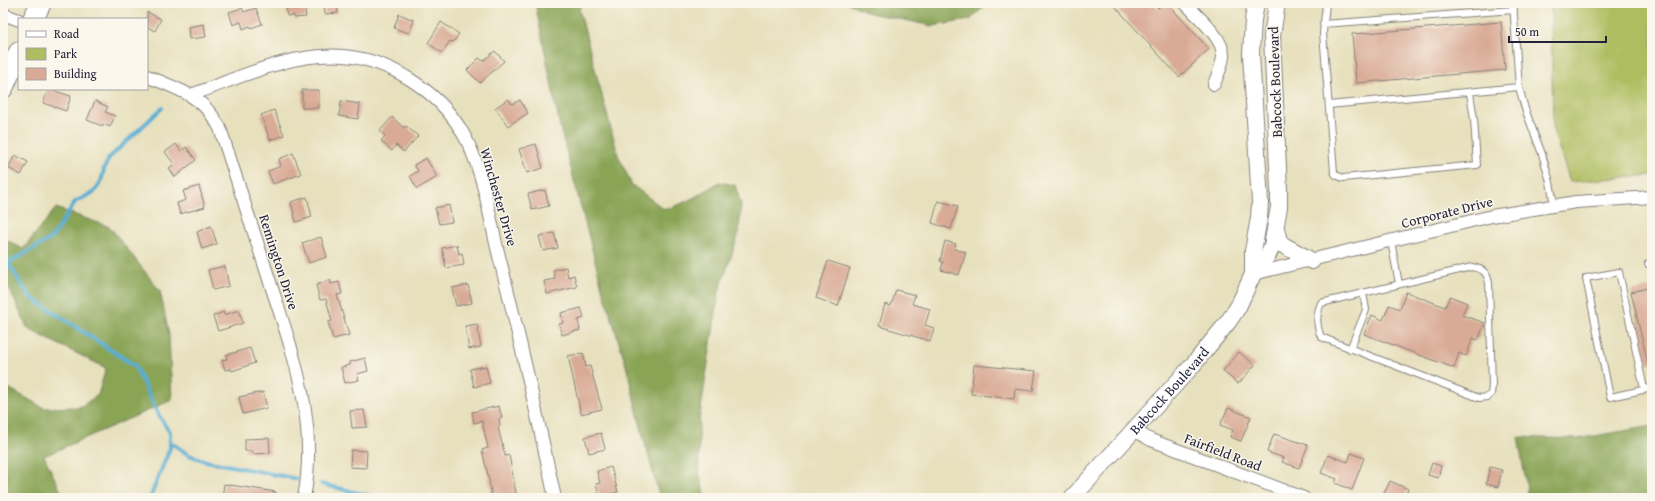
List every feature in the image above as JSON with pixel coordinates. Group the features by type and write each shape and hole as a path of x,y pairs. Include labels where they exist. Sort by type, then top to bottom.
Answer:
{"main road":[{"path":"34,18 41,3"},
{"path":"3,88 18,54"}],"street":[{"path":"1185,3 1222,46 1223,56 1214,84"},
{"name":"Babcock Boulevard","path":"1253,274 1253,251 1259,218 1260,202 1251,54 1253,20 1256,3"},
{"name":"Babcock Boulevard","path":"1072,498 1192,366 1228,322 1238,307 1253,274 1268,255 1272,246 1276,228 1280,191 1272,36 1277,3"},
{"path":"3,14 18,20"},
{"name":"Winchester Drive","path":"192,95 274,65 308,58 344,56 369,62 403,74 435,99 449,113 461,130 478,169 556,498"},
{"name":"Remington Drive","path":"148,76 192,95 206,108 220,128 297,372 305,405 308,439 307,475 304,498"},
{"name":"Corporate Drive","path":"1253,274 1312,261 1485,217 1576,202 1652,197"},
{"path":"1276,228 1278,241 1312,261"},
{"name":"Fairfield Road","path":"1133,430 1151,440 1304,498"}],"lane":[{"path":"1326,3 1323,24 1334,172 1336,175 1343,178 1477,166 1474,119 1470,92"},
{"path":"1323,24 1514,6 1519,88 1525,109 1542,154 1550,182 1554,205"},
{"path":"1329,105 1519,88"},
{"path":"1391,241 1399,284"},
{"path":"1472,267 1484,271 1488,276 1492,386 1491,394 1488,397 1479,398 1321,337 1317,321 1321,303 1399,284 1472,267"},
{"path":"1644,390 1619,272 1586,278 1610,398 1644,390 1652,388"},
{"path":"1350,349 1365,314 1366,306 1363,293"}],"green space":[{"path":"535,3 584,3 579,9 618,155 632,185 664,209 686,202 719,182 735,185 741,204 739,233 719,292 699,421 699,471 705,498 660,498 626,365 602,287 560,127"},
{"path":"848,3 988,3 970,20 933,26 870,13"},
{"path":"1551,3 1652,3 1652,175 1570,182 1553,130"},
{"path":"56,208 110,227 160,291 169,335 172,400 44,456 64,498 3,498 3,385 44,408 80,407 98,395 106,368 28,329 8,286 3,282 3,238 23,249"},
{"path":"1652,426 1652,498 1526,498 1527,489 1518,437 1577,439"}],"building":[{"path":"286,3 304,3 306,17 294,18 294,15 287,16"},
{"path":"324,3 337,3 338,13 325,14"},
{"path":"1112,3 1153,3 1158,8 1164,3 1167,3 1209,49 1179,77"},
{"path":"242,8 244,12 256,8 262,24 243,29 241,22 233,25 229,12"},
{"path":"147,12 161,19 155,31 148,28"},
{"path":"399,14 414,20 409,33 394,28"},
{"path":"441,22 459,34 453,42 450,41 442,53 428,43"},
{"path":"1501,22 1505,70 1356,83 1352,34"},
{"path":"204,24 206,37 189,39 188,27"},
{"path":"495,51 504,61 480,83 467,70 479,58 483,61"},
{"path":"48,90 71,96 66,111 43,103"},
{"path":"302,90 319,90 319,108 302,108"},
{"path":"508,99 512,104 520,100 528,113 508,126 495,108"},
{"path":"95,101 108,107 105,112 115,116 110,127 103,124 102,126 87,120"},
{"path":"341,101 360,104 358,119 339,116"},
{"path":"274,110 284,135 270,140 261,115"},
{"path":"392,117 404,128 406,126 418,136 404,152 396,145 392,151 381,141 385,136 380,131"},
{"path":"176,144 181,151 186,147 196,160 175,177 169,168 174,164 165,152"},
{"path":"536,144 543,168 527,173 519,149"},
{"path":"293,153 301,174 273,184 268,171 281,166 279,159"},
{"path":"15,155 28,162 21,175 8,168"},
{"path":"426,158 437,177 417,189 410,176 418,171 414,165"},
{"path":"199,186 205,207 180,214 177,203 186,200 183,191"},
{"path":"545,190 549,206 532,210 528,194"},
{"path":"307,197 312,217 296,222 291,202"},
{"path":"938,201 958,206 951,229 932,223"},
{"path":"449,205 452,222 439,224 435,208"},
{"path":"211,226 217,244 202,249 197,232"},
{"path":"554,233 558,248 543,251 539,236"},
{"path":"321,237 327,257 309,263 302,243"},
{"path":"945,241 956,244 954,249 966,252 959,275 941,270 943,262 940,261"},
{"path":"457,245 459,254 462,253 464,265 446,268 442,248"},
{"path":"828,261 850,268 838,306 816,298"},
{"path":"225,266 229,286 213,290 208,270"},
{"path":"566,267 568,277 574,275 577,287 547,294 544,281 555,279 553,270"},
{"path":"330,280 331,284 339,282 342,294 337,295 349,335 333,339 328,322 332,321 326,299 320,300 316,285"},
{"path":"468,285 472,303 456,306 452,288"},
{"path":"1652,287 1652,364 1648,364 1631,292"},
{"path":"896,290 915,295 912,304 930,309 925,325 934,328 930,341 879,326 885,304 891,306"},
{"path":"1406,292 1445,307 1450,296 1467,303 1462,315 1485,323 1478,340 1473,338 1466,356 1459,353 1454,368 1364,334 1372,315 1383,320 1389,305 1400,309"},
{"path":"581,308 584,318 578,320 580,330 562,335 559,324 563,323 561,313"},
{"path":"239,310 243,323 218,331 213,316 224,312 224,315"},
{"path":"477,324 481,347 469,349 465,326"},
{"path":"250,348 255,363 232,371 231,369 225,370 222,360 227,359 226,355"},
{"path":"1239,352 1255,365 1238,384 1223,371"},
{"path":"583,353 586,367 590,366 602,409 581,414 568,356"},
{"path":"365,358 368,371 357,374 359,380 345,383 341,367 350,365 350,362"},
{"path":"974,365 1036,371 1033,391 1015,389 1014,399 971,394"},
{"path":"486,366 490,383 474,387 470,369"},
{"path":"263,392 267,408 243,414 239,397"},
{"path":"499,406 502,418 499,419 500,426 498,427 505,456 509,455 517,498 492,498 482,450 488,448 482,421 474,423 472,412"},
{"path":"1228,408 1251,417 1241,441 1230,437 1233,430 1220,425"},
{"path":"364,410 367,427 352,428 350,411"},
{"path":"601,433 605,449 589,453 585,437"},
{"path":"1274,434 1308,445 1299,468 1282,462 1284,458 1267,452"},
{"path":"269,438 270,453 253,454 252,451 245,451 245,439"},
{"path":"351,450 367,451 366,468 350,467"},
{"path":"1351,453 1364,458 1352,490 1335,483 1337,479 1321,473 1328,455 1348,462"},
{"path":"1432,463 1441,466 1438,478 1428,475"},
{"path":"611,467 618,492 600,497 596,484 600,483 597,471"},
{"path":"1490,467 1502,470 1498,487 1486,484"},
{"path":"1390,481 1408,489 1404,498 1382,498"},
{"path":"224,484 276,492 276,498 222,498"}],"waterway":[{"path":"8,263 52,238 75,202 94,192 101,182 104,169 109,158 162,108"},
{"path":"3,262 8,263 29,296 135,366 158,414 170,433 170,448 150,498"},
{"path":"170,442 189,455 206,461 297,479"},
{"path":"321,484 379,498"}]}
